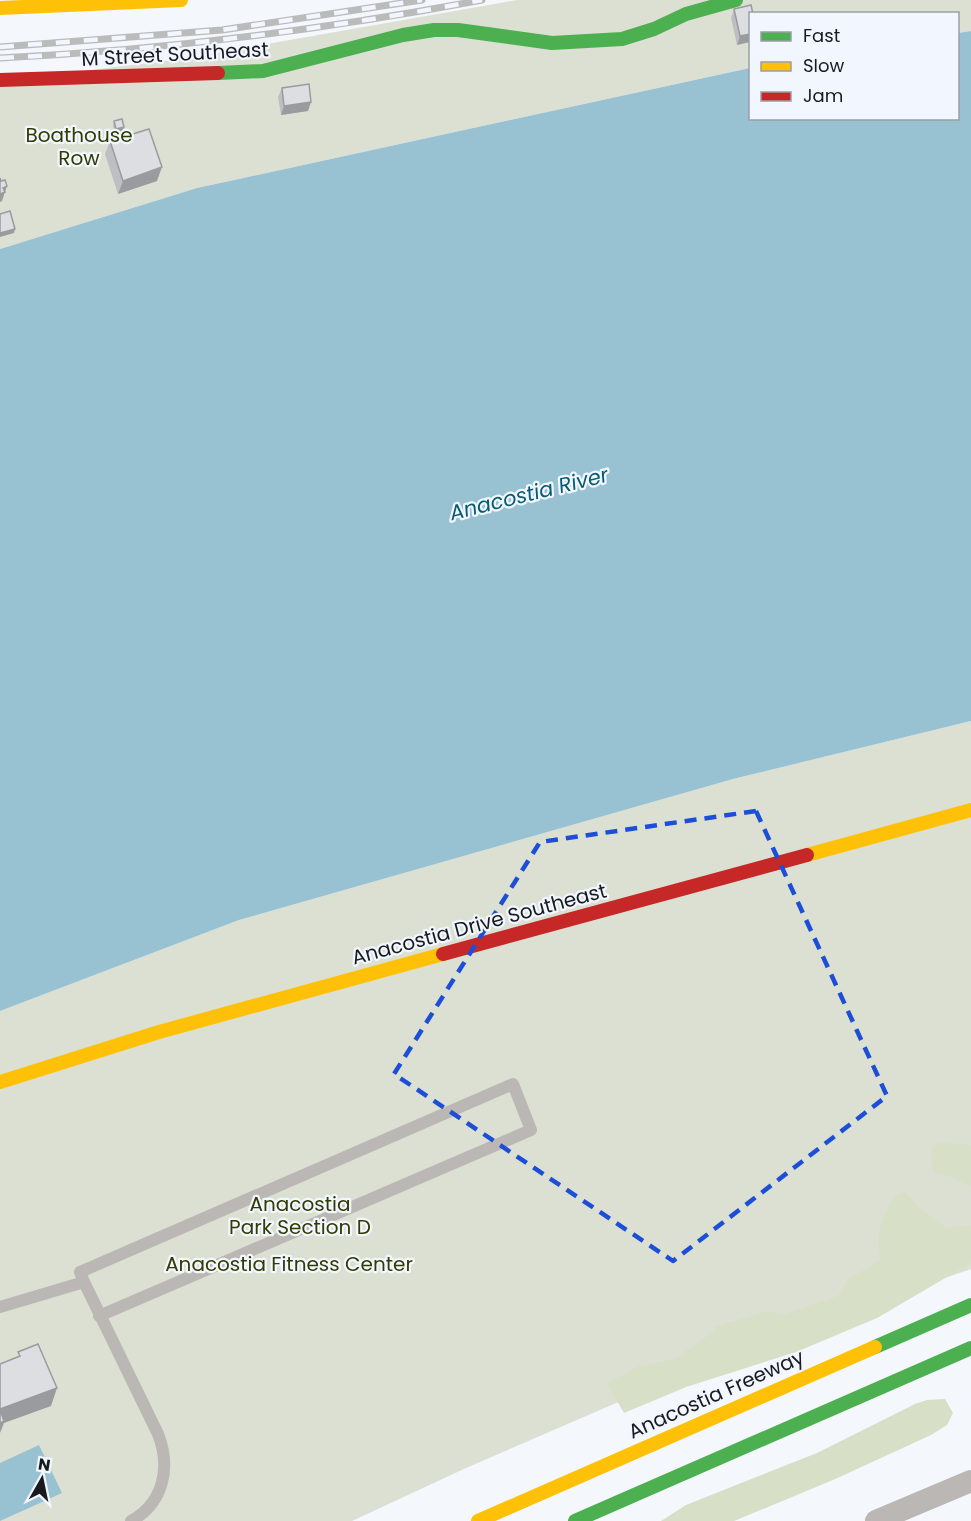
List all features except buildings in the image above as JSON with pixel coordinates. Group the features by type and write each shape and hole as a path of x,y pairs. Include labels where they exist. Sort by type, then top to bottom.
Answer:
{"main road":[{"path":"0,8 181,0"},
{"name":"M Street Southeast","path":"0,80 263,71 403,35 434,30 458,30 552,43 622,39 654,29 686,14 736,0"},
{"name":"Anacostia Drive Southeast","path":"0,1082 159,1032 971,810"},
{"name":"Anacostia Freeway","path":"478,1521 971,1305"},
{"path":"575,1521 971,1348"}],"street":[{"path":"876,1521 971,1481"}],"lane":[{"path":"99,1316 531,1130 513,1084 80,1272 99,1316 158,1434 165,1459 163,1479 155,1498 148,1509 130,1521"},
{"path":"0,1307 84,1282"}],"highlighted area":[{"path":"756,811 887,1096 673,1261 394,1074 540,842"}],"green space":[{"name":"Boathouse Row","path":"517,0 971,0 971,31 959,33 959,12 749,12 749,68 197,188 0,249 0,81 182,59"},
{"name":"Anacostia Park Section D","path":"971,721 971,1269 748,1346 466,1468 352,1521 0,1521 0,1011 239,920 733,779"},
{"path":"941,1143 971,1145 971,1187 950,1176 935,1173 931,1163 932,1150 933,1146"},
{"path":"905,1192 920,1208 947,1228 971,1225 971,1263 877,1318 796,1352 686,1387 624,1413 607,1384 639,1366 675,1359 713,1332 717,1326 768,1311 778,1316 838,1296 848,1279 881,1260 879,1233 881,1225 887,1209 897,1194"},
{"path":"945,1399 953,1413 947,1425 931,1435 833,1480 734,1521 661,1521 686,1505 817,1453 915,1404 927,1400"}],"water":[{"name":"Anacostia River","path":"971,31 971,721 733,779 239,920 0,1011 0,249 197,188 749,68 749,120 959,120 959,33"},
{"path":"39,1445 62,1493 0,1521 0,1463"}],"railway":[{"path":"0,47 222,30 422,0"},
{"path":"0,58 121,50 242,37 362,21 482,0"}],"traffic: fast":[{"path":"218,73 263,71 403,35 434,30 458,30 552,43 622,39 654,29 686,14 736,0"},
{"path":"875,1347 971,1305"},
{"path":"575,1521 971,1348"}],"traffic: slow":[{"path":"0,8 181,0"},
{"path":"807,855 971,810"},
{"path":"0,1082 159,1032 443,954"},
{"path":"478,1521 875,1347"}],"traffic: jam":[{"path":"0,80 218,73"},
{"path":"443,954 807,855"}],"park label":[{"name":"Anacostia Fitness Center","path":"289,1264"}]}
